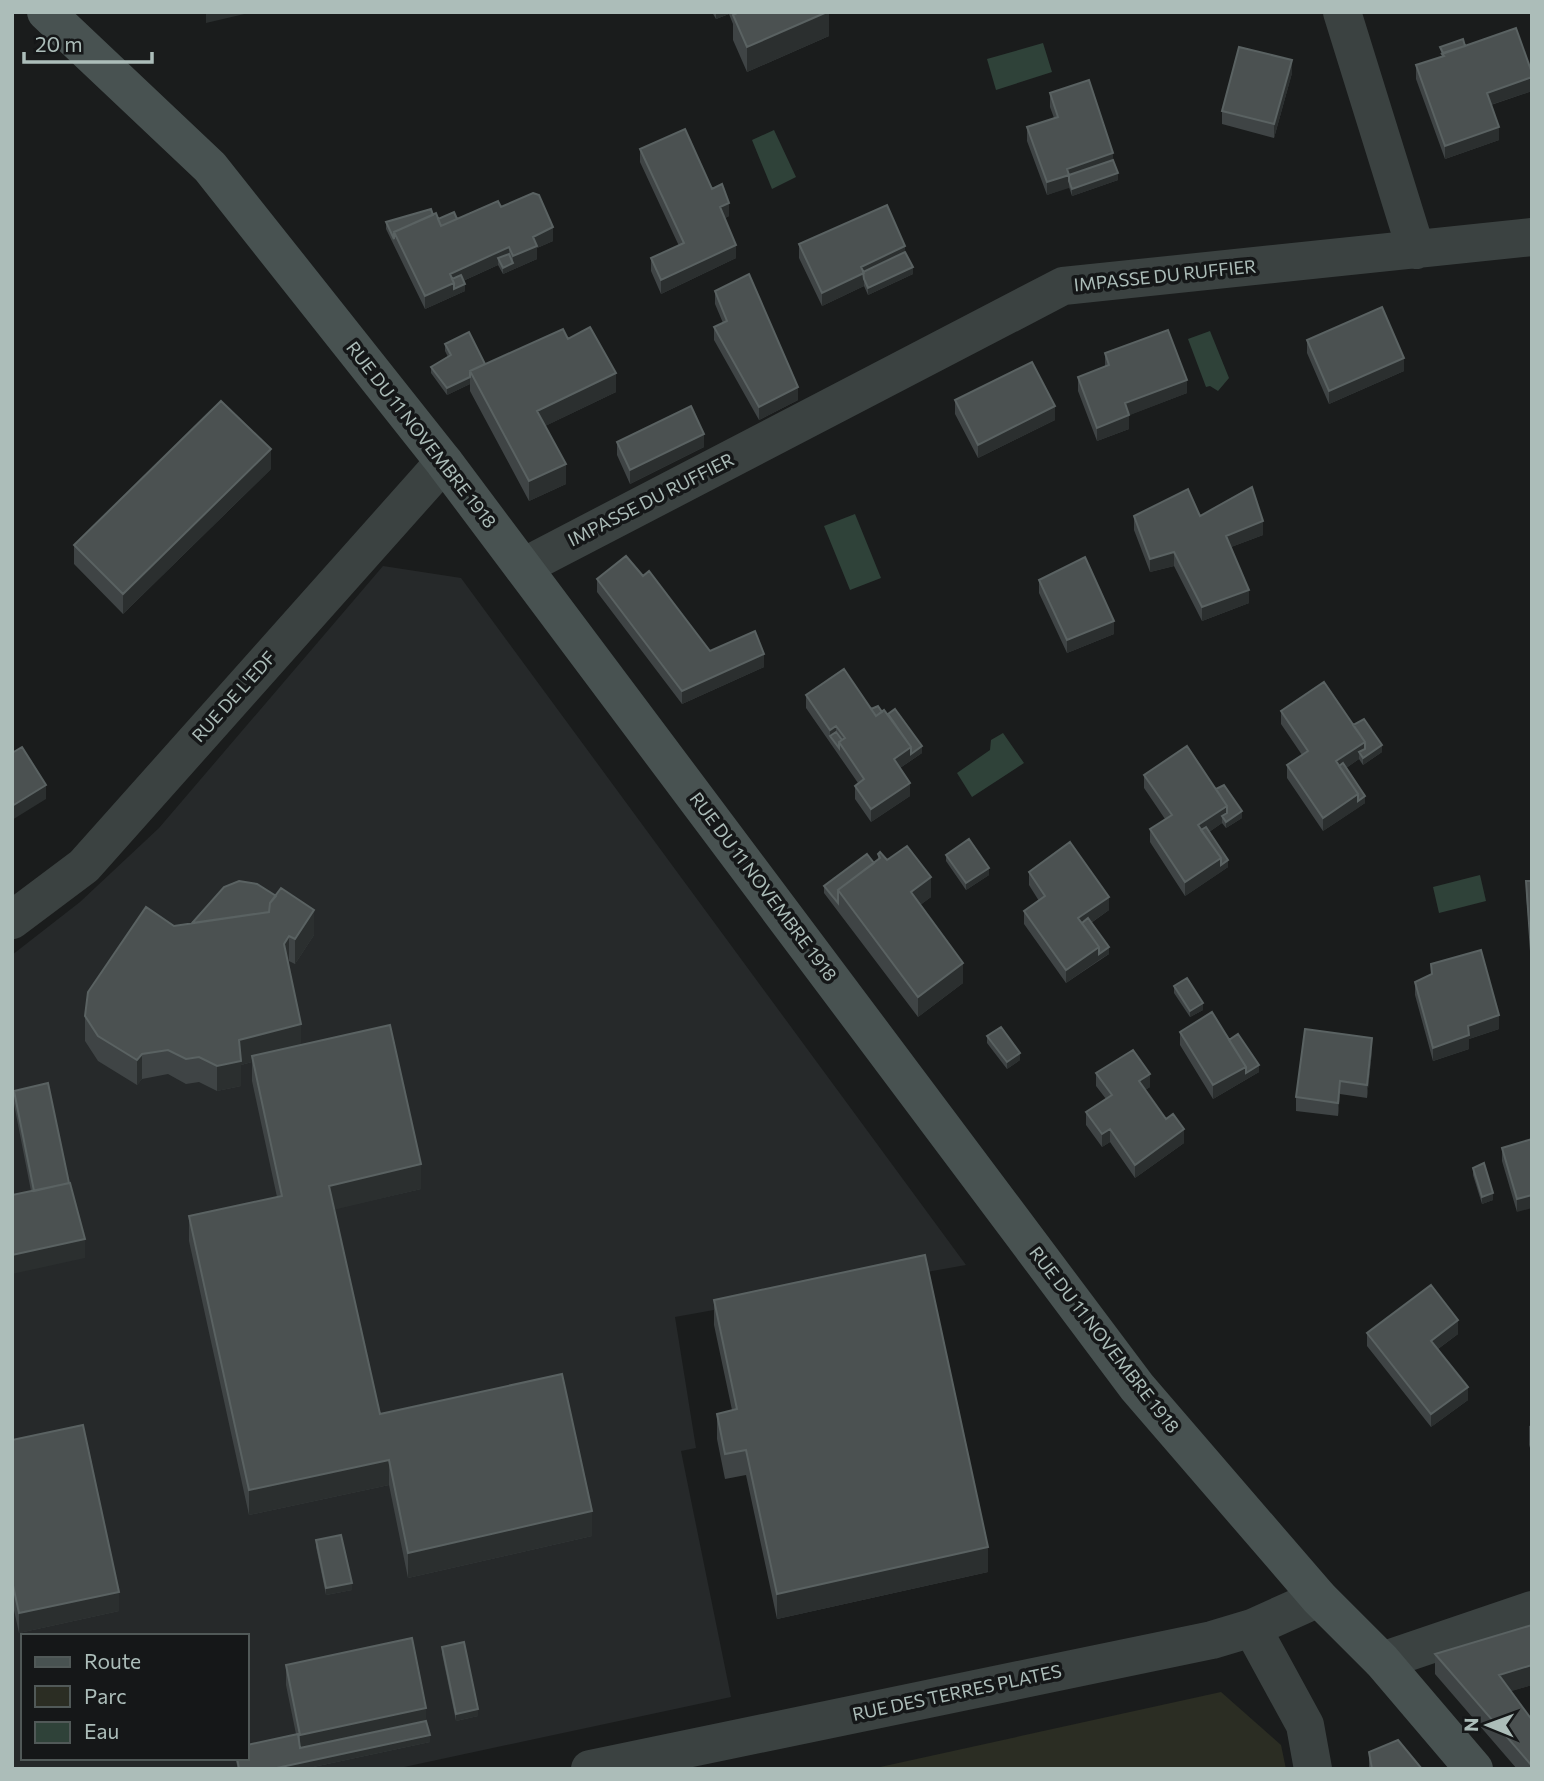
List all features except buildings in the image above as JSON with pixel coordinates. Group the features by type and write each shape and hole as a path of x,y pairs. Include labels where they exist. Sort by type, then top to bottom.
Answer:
{"main road":[{"name":"RUE DU 11 NOVEMBRE 1918","path":"46,12 210,167 444,462 1137,1387 1319,1598 1382,1661 1474,1769"}],"street":[{"path":"1342,12 1416,250"},
{"name":"IMPASSE DU RUFFIER","path":"523,567 1063,286 1532,237"},
{"name":"RUE DE L'EDF","path":"12,920 84,866 444,462"},
{"name":"RUE DES TERRES PLATES","path":"590,1769 639,1764 1158,1652 1252,1628 1319,1598"},
{"path":"1382,1661 1532,1610"},
{"path":"1252,1628 1305,1725 1313,1769"}],"shaded area":[{"path":"383,566 461,578 966,1265 675,1317 696,1448 681,1451 731,1697 395,1769 12,1769 12,955 80,902 159,828"}],"green space":[{"path":"1221,1692 1281,1745 1286,1769 871,1769"}],"water":[{"path":"1043,43 1052,72 996,90 987,59"},
{"path":"774,130 796,177 772,189 752,140"},
{"path":"1210,331 1229,378 1218,391 1210,386 1206,387 1188,339"},
{"path":"855,514 881,578 850,590 824,526"},
{"path":"1003,733 1024,763 972,797 957,773 990,750 991,740"},
{"path":"1480,875 1486,901 1439,913 1433,887"}]}
